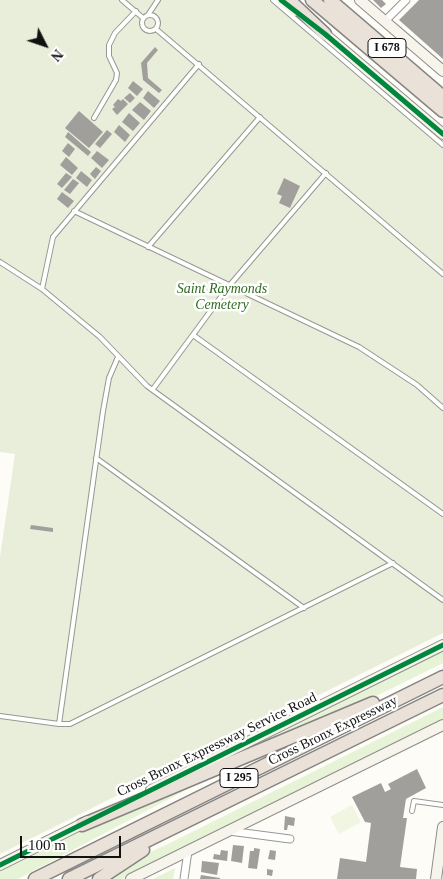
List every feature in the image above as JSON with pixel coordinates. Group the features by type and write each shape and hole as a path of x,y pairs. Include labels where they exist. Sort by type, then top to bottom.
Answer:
{"highway":[{"path":"289,0 325,34"},
{"name":"I 678","path":"312,0 443,111"},
{"name":"I 678","path":"330,0 443,97"},
{"path":"82,825 443,676"},
{"name":"Cross Bronx Expressway","path":"35,879 443,676"},
{"name":"Cross Bronx Expressway","path":"69,879 443,695"},
{"path":"99,879 132,857 223,804"}],"street":[{"path":"281,0 325,34 443,134"},
{"path":"360,0 443,71"},
{"path":"385,21 406,0"},
{"name":"Cross Bronx Expressway Service Road","path":"0,865 443,645"},
{"path":"131,879 443,725"},
{"path":"436,879 441,861 443,827"},
{"path":"229,831 290,839"},
{"path":"184,879 188,851"}],"lane":[{"path":"122,0 143,18"},
{"path":"148,15 150,9 158,0"},
{"path":"273,0 443,145"},
{"path":"94,118 116,80 117,73 109,56 109,45 115,33 136,11"},
{"path":"148,15 154,16 158,20 156,28 152,31 145,30 142,26 143,18 148,15"},
{"path":"156,28 443,274"},
{"path":"42,289 52,237 199,64"},
{"path":"148,247 260,117"},
{"path":"153,389 229,286 326,173"},
{"path":"74,212 359,347 417,385 443,408"},
{"path":"0,262 42,289 100,337 137,377 443,600"},
{"path":"193,335 443,514"},
{"path":"59,724 96,458 109,378 118,357"},
{"path":"96,458 304,608"},
{"path":"0,716 70,724 393,563"},
{"path":"412,811 414,801 443,805"}],"green space":[{"name":"Saint Raymonds Cemetery","path":"0,0 275,0 443,143 443,633 0,854 0,557 15,454 0,452"},
{"path":"443,651 443,663 362,703 266,743 256,743"},
{"path":"443,707 443,720 122,879 105,879 132,860 168,844"},
{"path":"218,773 18,879 0,879 0,870 20,860 93,825"},
{"path":"352,805 361,822 339,834 330,817"},
{"path":"175,868 173,879 153,879"}],"building":[{"path":"373,0 382,0 386,4 381,8"},
{"path":"419,0 443,0 443,59 399,20"},
{"path":"155,47 158,50 147,63 148,78 162,90 159,93 143,80 141,63"},
{"path":"133,81 143,89 137,96 128,88"},
{"path":"148,91 160,101 154,108 143,98"},
{"path":"130,93 135,98 130,103 124,98"},
{"path":"118,99 121,101 123,99 128,104 117,115 112,109 115,107 113,105"},
{"path":"140,102 151,111 144,120 132,110"},
{"path":"79,111 103,132 89,148 65,128"},
{"path":"129,113 140,123 133,131 122,122"},
{"path":"119,125 130,135 125,142 114,132"},
{"path":"107,130 112,134 100,148 95,144"},
{"path":"68,132 91,152 88,156 65,137"},
{"path":"68,143 75,149 69,157 62,151"},
{"path":"97,151 109,160 102,168 91,158"},
{"path":"66,157 78,168 72,175 60,165"},
{"path":"96,167 101,171 95,179 90,174"},
{"path":"81,171 92,180 87,187 76,178"},
{"path":"66,173 72,177 62,188 57,184"},
{"path":"284,178 300,186 290,208 279,203 282,196 277,194"},
{"path":"73,179 79,183 70,194 64,190"},
{"path":"62,192 74,201 68,208 57,199"},
{"path":"31,525 53,528 53,532 30,529"},
{"path":"417,769 426,788 406,799 403,818 407,818 400,867 417,869 416,879 337,879 340,858 366,862 371,823 365,822 352,797 381,783 385,792 391,789 388,784"},
{"path":"285,816 295,818 294,826 288,825 287,830 284,830"},
{"path":"233,845 244,846 242,863 231,861"},
{"path":"254,848 260,849 257,869 248,868 250,851 254,851"},
{"path":"221,850 228,851 227,861 213,859 214,854 220,855"},
{"path":"270,850 276,851 275,860 268,859"},
{"path":"202,861 219,863 217,875 201,872"},
{"path":"267,869 273,870 272,876 267,875"},
{"path":"201,875 220,878 220,879 200,879"}],"cycle path":[{"path":"281,0 325,34 443,134"},
{"path":"0,865 443,645"}]}
